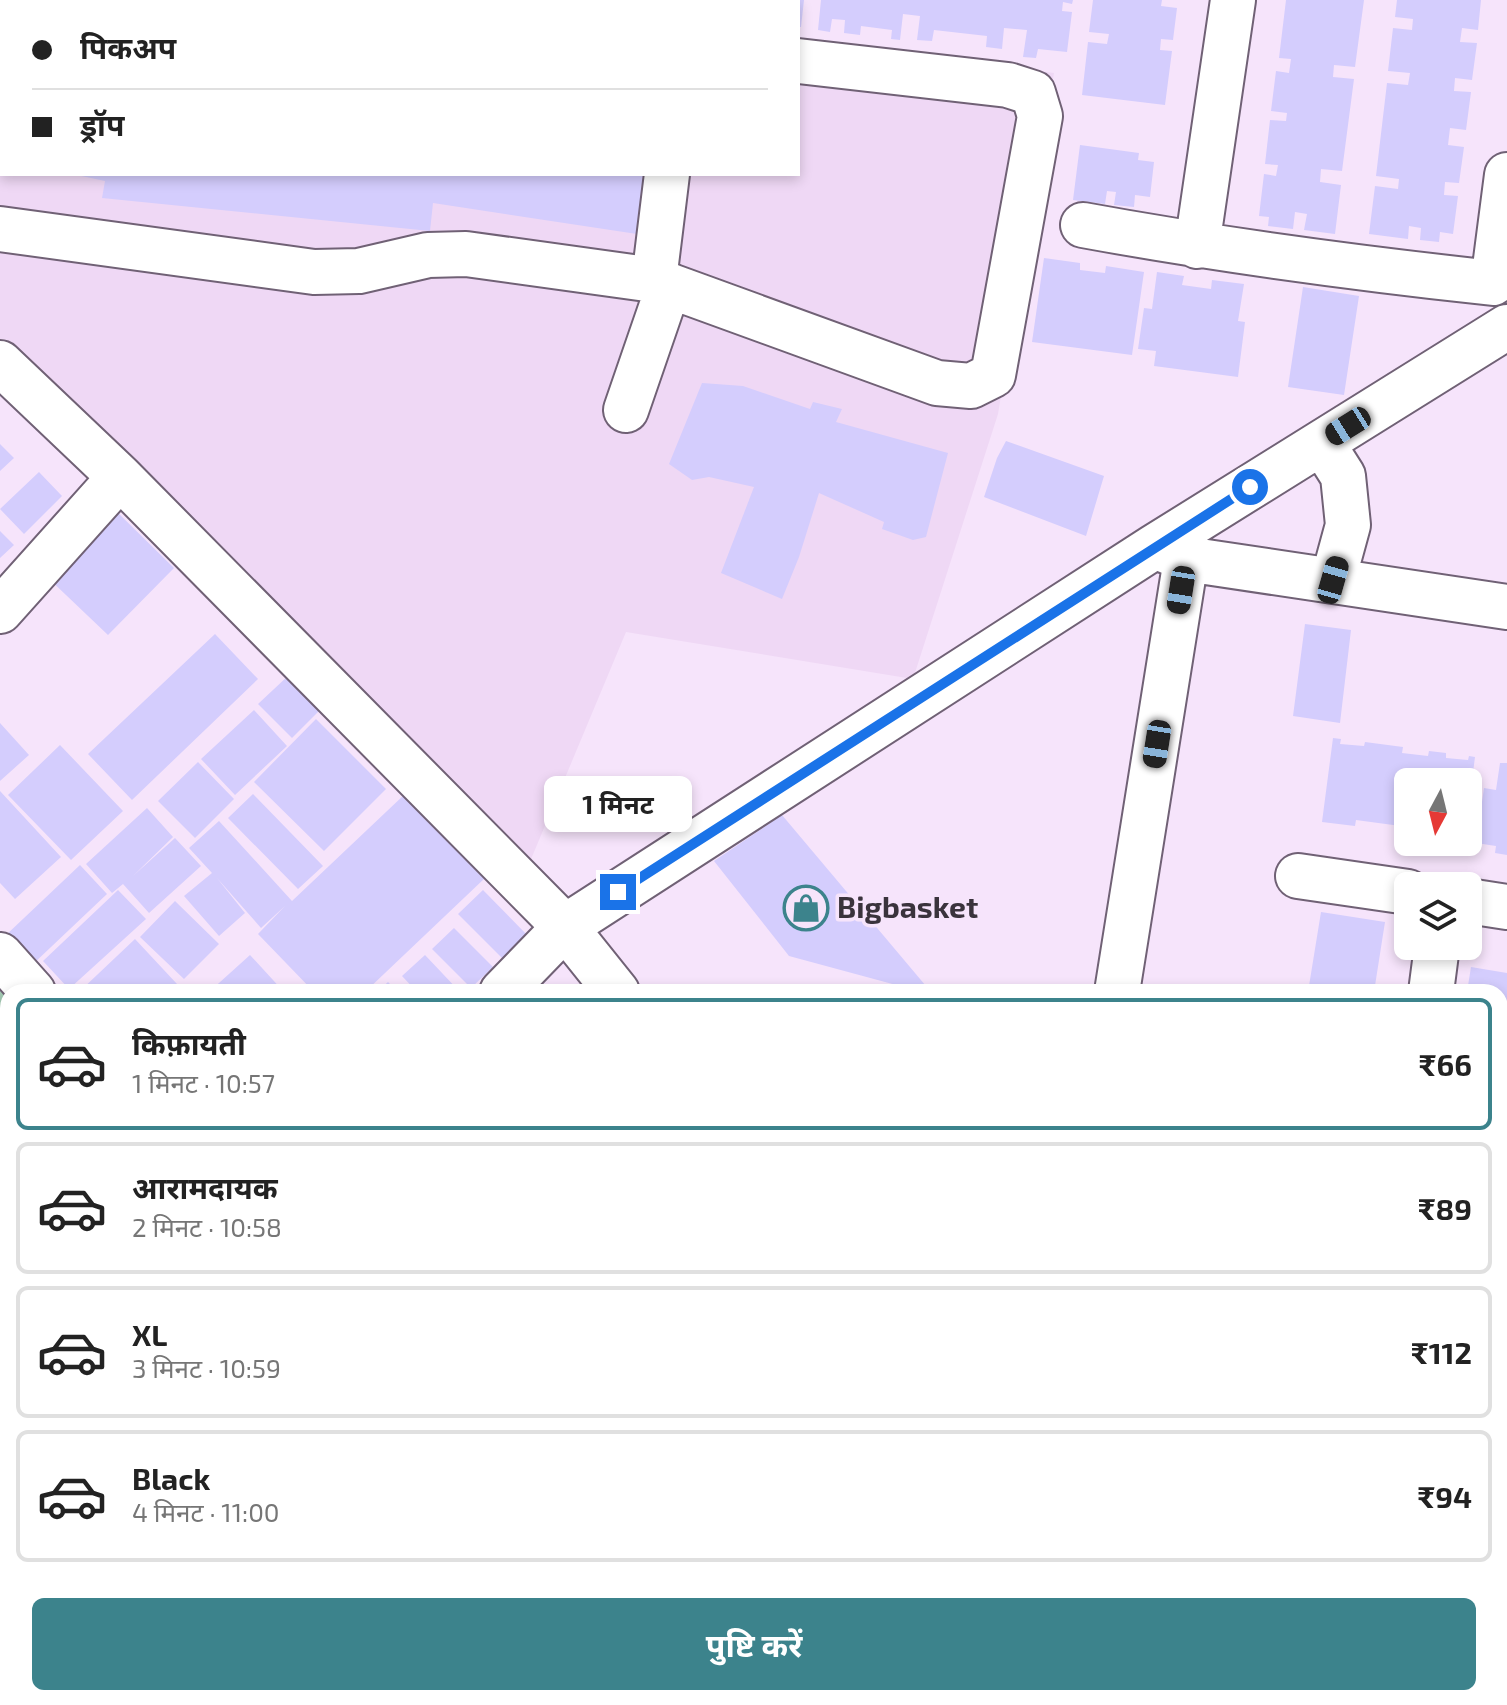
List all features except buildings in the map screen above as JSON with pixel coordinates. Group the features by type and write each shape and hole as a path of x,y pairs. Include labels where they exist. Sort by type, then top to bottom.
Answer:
{"street":[{"path":"1197,246 1233,0"},
{"path":"0,229 314,272 359,271 428,255 466,254 662,282 937,383 971,386 993,375 1040,116 1033,93 1008,85 800,61"},
{"path":"1083,225 1197,246 1345,267 1493,283 1507,175"},
{"path":"626,410 662,282 667,176"},
{"path":"510,984 565,927 1170,553 1322,443 1507,327"},
{"path":"0,363 120,477 565,927 611,984"},
{"path":"1322,443 1343,476 1348,525 1333,580"},
{"path":"0,611 120,477"},
{"path":"1170,553 1507,607"},
{"path":"1118,984 1170,553"},
{"path":"1298,876 1394,890"},
{"path":"1482,903 1507,907"},
{"path":"0,955 26,984"},
{"path":"1432,984 1435,960"}],"shaded area":[{"path":"800,38 1054,73 998,414 913,679 626,632 529,864 0,348 0,176 800,176"}],"place":[{"name":"Bigbasket","path":"806,908"}],"route":[{"path":"618,892 1250,487"}]}
